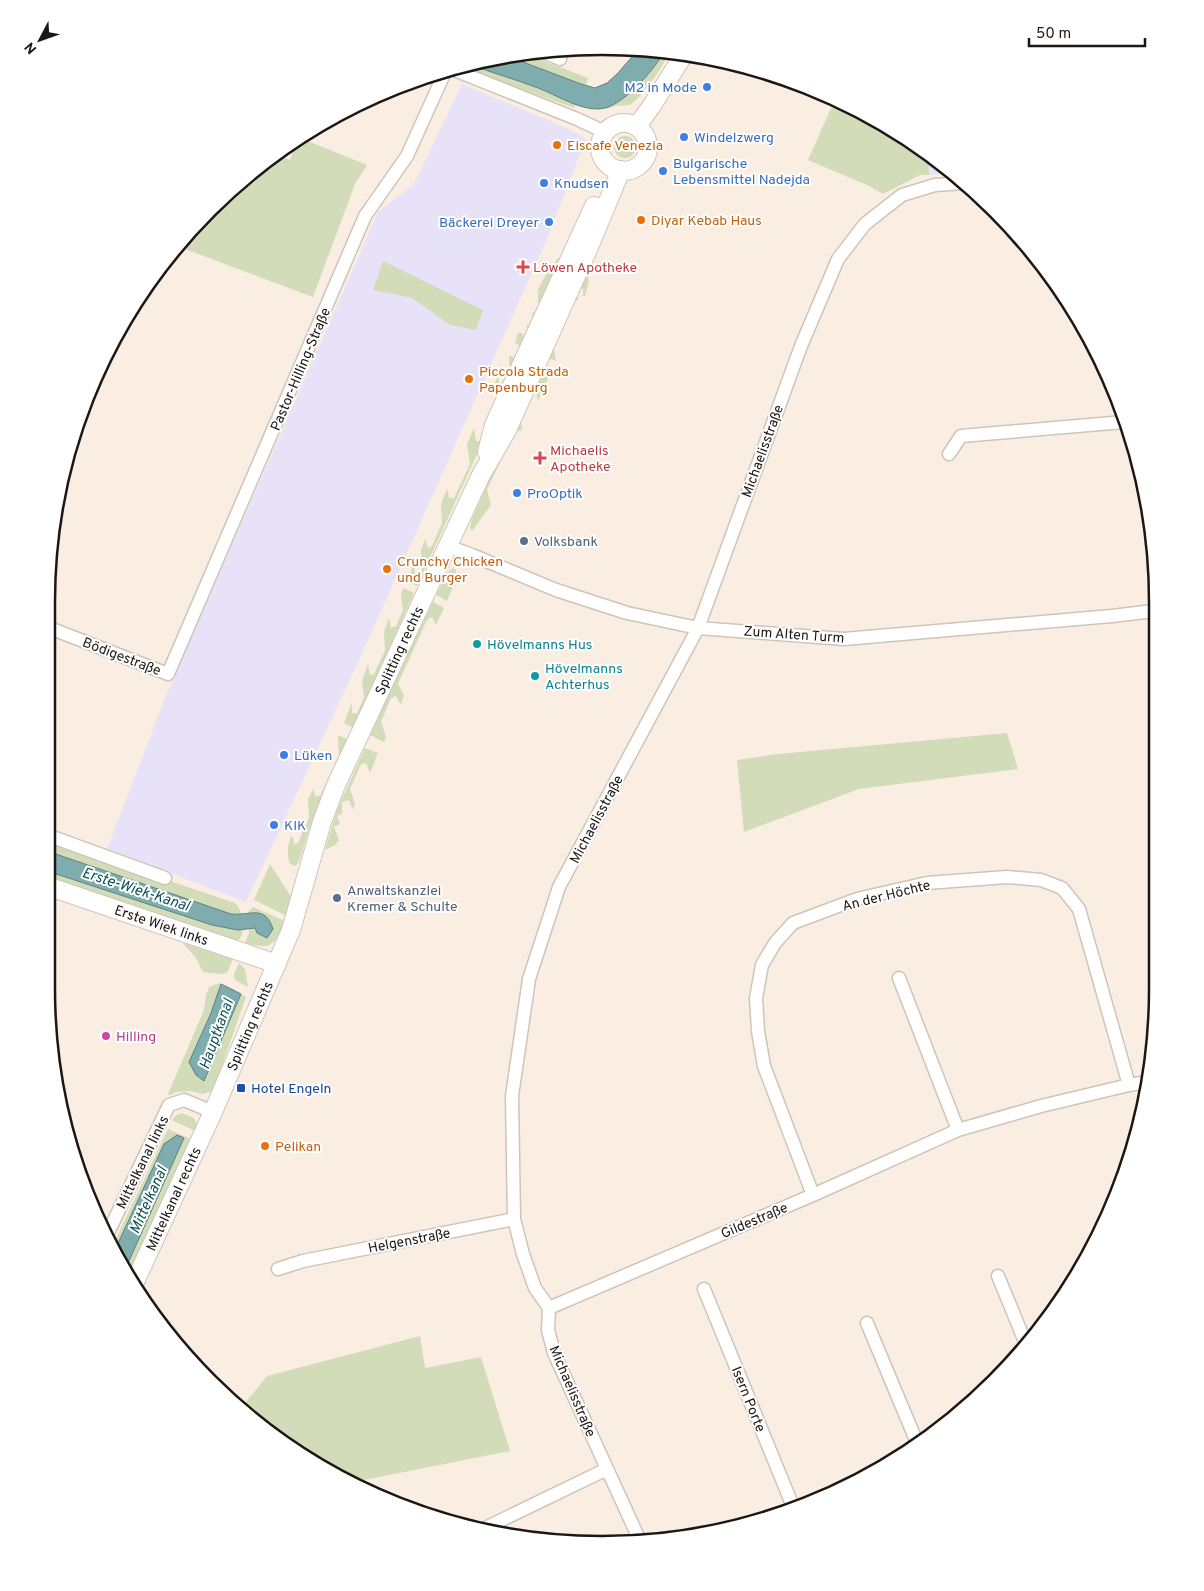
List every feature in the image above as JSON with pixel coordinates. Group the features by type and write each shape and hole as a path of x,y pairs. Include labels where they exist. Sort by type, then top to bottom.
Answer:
{"main road":[{"path":"637,126 680,61"},
{"path":"627,122 637,126 646,135 648,142 646,157 642,163 636,168 628,170 617,169 606,162 600,147 605,132 611,126 619,123 627,122"},
{"name":"Splitting rechts","path":"213,1112 291,930 322,822 336,784 482,474 494,425 617,169"},
{"name":"Erste Wiek links","path":"55,889 277,964"},
{"name":"Mittelkanal rechts","path":"138,1278 213,1112"}],"street":[{"path":"556,57 560,59"},
{"path":"461,74 577,119 605,132"},
{"name":"Pastor-Hilling-Straße","path":"168,674 366,216 407,156 442,79"},
{"name":"Michaelisstraße","path":"637,1535 554,1354 548,1330 549,1308 535,1288 523,1254 514,1219 512,1096 529,978 559,887 698,628 801,346 838,259 865,224 902,195 935,185 954,184"},
{"path":"949,454 961,436 1119,422"},
{"name":"Zum Alten Turm","path":"447,546 472,554 574,596 627,613 698,628 844,639 1149,611"},
{"name":"Bödigestraße","path":"55,630 168,674"},
{"path":"55,838 165,878"},
{"name":"An der Höchte","path":"813,1195 764,1066 758,1032 756,998 762,966 775,943 793,924 857,899 926,883 1007,877 1041,880 1062,888 1079,909 1129,1085"},
{"path":"899,978 958,1130"},
{"name":"Gildestraße","path":"549,1308 813,1195 958,1130 1041,1106 1140,1083"},
{"name":"Mittelkanal links","path":"110,1229 169,1105 184,1100 213,1112"},
{"name":"Helgenstraße","path":"278,1269 303,1261 514,1219"},
{"path":"998,1276 1023,1337"},
{"name":"Isern Porte","path":"704,1289 791,1502"},
{"path":"867,1323 915,1438"},
{"path":"493,1524 607,1469"}],"shaded area":[{"path":"462,84 569,129 586,139 547,239 361,656 246,902 107,849 165,698 378,212 414,184"},
{"path":"928,163 943,174 929,175"}],"green space":[{"path":"633,56 666,59 639,97 630,105 615,106 607,109 585,107 592,88 606,84 624,68"},
{"path":"539,59 588,78 586,85 589,86 581,106 576,104 574,108 472,71"},
{"path":"832,106 876,128 906,147 928,163 929,175 920,175 883,194 869,186 808,160"},
{"path":"625,136 633,139 636,147 633,155 625,158 617,155 614,147 617,139"},
{"path":"308,141 367,165 355,184 313,297 185,249 215,215 241,191 284,157 290,160 293,150"},
{"path":"558,258 561,260 525,348 515,343 518,333 527,336 527,325 533,325 532,313 538,312 538,290"},
{"path":"383,261 483,310 476,330 450,325 412,298 373,290"},
{"path":"587,264 589,276 585,296 583,296 583,289 578,289 578,300 571,302 553,343 556,361 545,357"},
{"path":"509,355 520,360 417,586 407,581 414,563 415,573 422,572 421,551 425,539 428,548 432,546 442,523 441,504 447,489 449,498 454,498 470,464 467,444 474,428 476,441 480,441 496,403 495,382 498,377 500,387 505,386 504,376 510,375"},
{"path":"539,370 550,374 538,401 536,392 530,394 520,417 522,430 514,432 487,490 491,505 472,531 470,528 472,519"},
{"path":"453,568 456,570 455,578 447,601 436,595 449,571"},
{"path":"404,588 414,593 353,728 344,723 352,702 352,713 357,713 364,698 362,681 368,664 370,675 374,674 385,650 384,632 389,618 391,628 396,626 403,610 401,593"},
{"path":"433,602 444,608 436,625 432,617 427,620 398,684 404,695 401,705 396,696 391,698 381,722 386,737 384,742 370,735"},
{"path":"1007,733 1018,769 859,789 744,832 737,760 778,754"},
{"path":"338,735 348,740 314,818 298,864 296,866 290,864 288,851 291,837 293,837 294,844 298,843 309,817 308,799 313,789 315,796 320,796 339,755"},
{"path":"365,748 378,753 370,773 366,763 361,764 350,789 355,804 353,810 349,800 342,802 342,814 337,816 340,824 334,827 339,840 335,845 325,850 337,810"},
{"path":"55,845 158,881 170,881 235,903 242,918 243,927 242,935 238,941 55,883"},
{"path":"270,864 290,895 291,903 287,916 254,900"},
{"path":"253,907 285,921 275,941 267,946 245,943 249,933 248,912"},
{"path":"183,943 233,959 227,973 203,972 196,958"},
{"path":"239,963 245,969 248,987 235,980 234,974"},
{"path":"219,983 246,997 213,1091 203,1094 190,1091 177,1092 170,1095 168,1094 204,1010 209,987"},
{"path":"182,1113 194,1118 197,1125 195,1131 172,1120 176,1115"},
{"path":"168,1129 191,1139 133,1270 116,1239"},
{"path":"420,1336 425,1368 481,1357 510,1451 361,1481 298,1444 244,1402 267,1376"}],"water":[{"path":"633,56 659,58 645,78 627,96 608,107 599,109 576,105 538,88 483,69 522,62 595,88 607,83"},
{"name":"Erste-Wiek-Kanal","path":"55,854 231,914 261,914 270,921 273,929 267,938 257,933 255,928 238,930 212,925 55,874"},
{"name":"Hauptkanal","path":"221,984 241,994 204,1081 196,1075 189,1062 211,1013"},
{"name":"Mittelkanal","path":"177,1135 184,1138 128,1262 118,1244 164,1144"}],"place":[{"name":"M2 in Mode","path":"707,87"},
{"name":"Windelzwerg","path":"684,137"},
{"name":"Eiscafe Venezia","path":"557,145"},
{"name":"Bulgarische Lebensmittel Nadejda","path":"663,171"},
{"name":"Knudsen","path":"544,183"},
{"name":"Diyar Kebab Haus","path":"641,220"},
{"name":"Bäckerei Dreyer","path":"549,222"},
{"name":"Löwen Apotheke","path":"523,267"},
{"name":"Piccola Strada Papenburg","path":"469,379"},
{"name":"Michaelis Apotheke","path":"540,458"},
{"name":"ProOptik","path":"517,493"},
{"name":"Volksbank","path":"524,541"},
{"name":"Crunchy Chicken und Burger","path":"387,569"},
{"name":"Hövelmanns Hus","path":"477,644"},
{"name":"Hövelmanns Achterhus","path":"535,676"},
{"name":"Lüken","path":"284,755"},
{"name":"KIK","path":"274,825"},
{"name":"Anwaltskanzlei Kremer & Schulte","path":"337,898"},
{"name":"Hilling","path":"106,1036"},
{"name":"Hotel Engeln","path":"241,1088"},
{"name":"Pelikan","path":"265,1146"}]}
